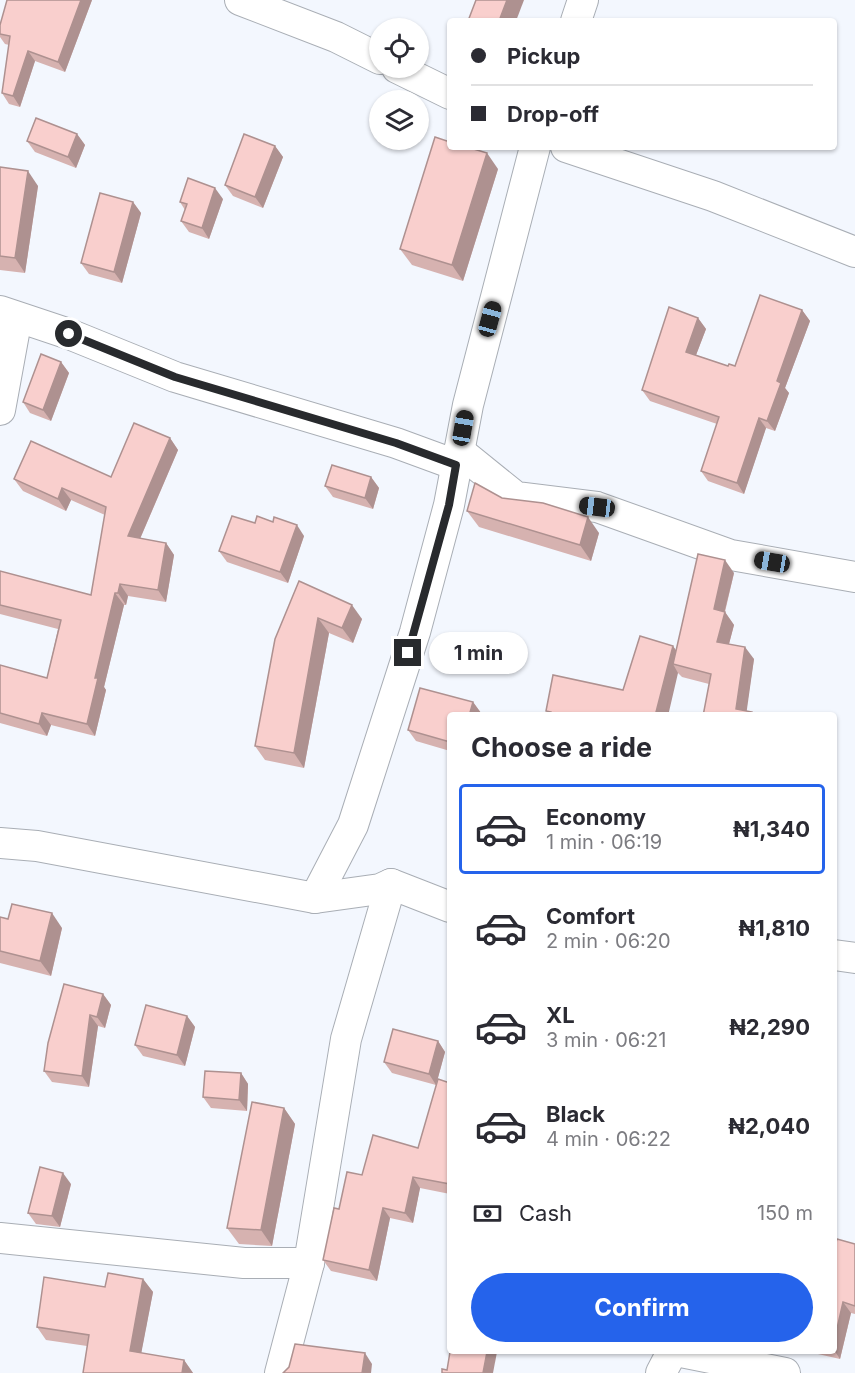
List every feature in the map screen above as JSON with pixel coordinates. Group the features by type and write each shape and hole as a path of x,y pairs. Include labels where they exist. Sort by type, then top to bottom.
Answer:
{"street":[{"path":"240,0 336,37 369,54"},
{"path":"577,18 583,0"},
{"path":"417,78 447,93"},
{"path":"315,898 357,814 415,632 449,505 468,405 534,150"},
{"path":"575,150 713,196 855,252"},
{"path":"6,314 69,334 175,377 396,443 458,458 516,497 597,507 731,555 855,577"},
{"path":"0,410 15,328 6,314"},
{"path":"0,843 37,846 315,898 380,889 391,884 447,906"},
{"path":"280,1373 309,1263 346,1039 391,884"},
{"path":"837,955 855,958"},
{"path":"0,1238 244,1263 309,1263"},
{"path":"661,1373 671,1354"},
{"path":"691,1354 785,1373"}],"building":[{"path":"7,0 81,0 58,62 28,51 13,96 2,93 10,36 0,34 0,25"},
{"path":"476,0 507,0 500,18 469,18"},
{"path":"36,118 77,134 68,157 27,141"},
{"path":"244,134 275,146 255,197 225,185"},
{"path":"435,137 447,141 447,150 477,150 487,153 452,265 400,249"},
{"path":"0,167 28,171 15,258 0,256"},
{"path":"188,178 215,188 202,228 181,221 187,204 180,202"},
{"path":"100,193 133,202 114,272 81,263"},
{"path":"760,295 802,310 777,381 781,383 767,421 759,418 737,483 701,471 719,417 642,390 669,307 698,318 686,352 728,366 729,364 735,366"},
{"path":"41,354 61,362 43,410 23,402"},
{"path":"134,423 170,438 128,536 166,543 158,590 120,584 118,593 115,593 87,724 42,713 39,724 0,713 0,665 47,678 61,620 0,605 0,571 91,595 106,507 62,488 58,499 14,479 31,441 111,477"},
{"path":"332,465 371,477 365,498 325,486"},
{"path":"475,483 502,498 543,503 588,517 580,545 467,511"},
{"path":"232,516 255,523 257,516 273,522 274,517 297,525 280,572 219,551"},
{"path":"698,554 725,560 714,609 725,612 717,642 745,647 736,709 752,712 704,712 711,674 673,664"},
{"path":"299,581 352,605 342,628 318,618 294,753 255,746 275,639"},
{"path":"640,636 673,646 656,712 546,711 553,675 623,690"},
{"path":"420,688 473,702 470,712 447,712 447,741 408,730"},
{"path":"12,904 52,913 40,961 0,951 0,917 8,919"},
{"path":"64,984 103,994 97,1017 90,1015 82,1076 44,1071 48,1043"},
{"path":"146,1005 187,1016 177,1055 135,1045"},
{"path":"393,1029 438,1041 429,1074 384,1062"},
{"path":"205,1071 241,1073 239,1100 203,1097"},
{"path":"438,1079 447,1082 447,1183 413,1177 405,1213 383,1208 369,1270 323,1260 334,1208 339,1209 347,1172 362,1175 373,1135 418,1148"},
{"path":"252,1102 284,1108 261,1230 227,1228"},
{"path":"40,1167 63,1173 52,1216 28,1213"},
{"path":"837,1239 855,1244 855,1306 843,1302 837,1329"},
{"path":"108,1273 143,1279 130,1351 184,1360 182,1373 83,1373 89,1335 37,1327 44,1277 105,1287"},
{"path":"295,1344 365,1353 362,1373 283,1373 289,1367"},
{"path":"450,1354 487,1354 483,1373 442,1373 442,1369 447,1370"}],"route":[{"path":"69,334 175,377 396,443 456,465 449,505 408,653"}]}
